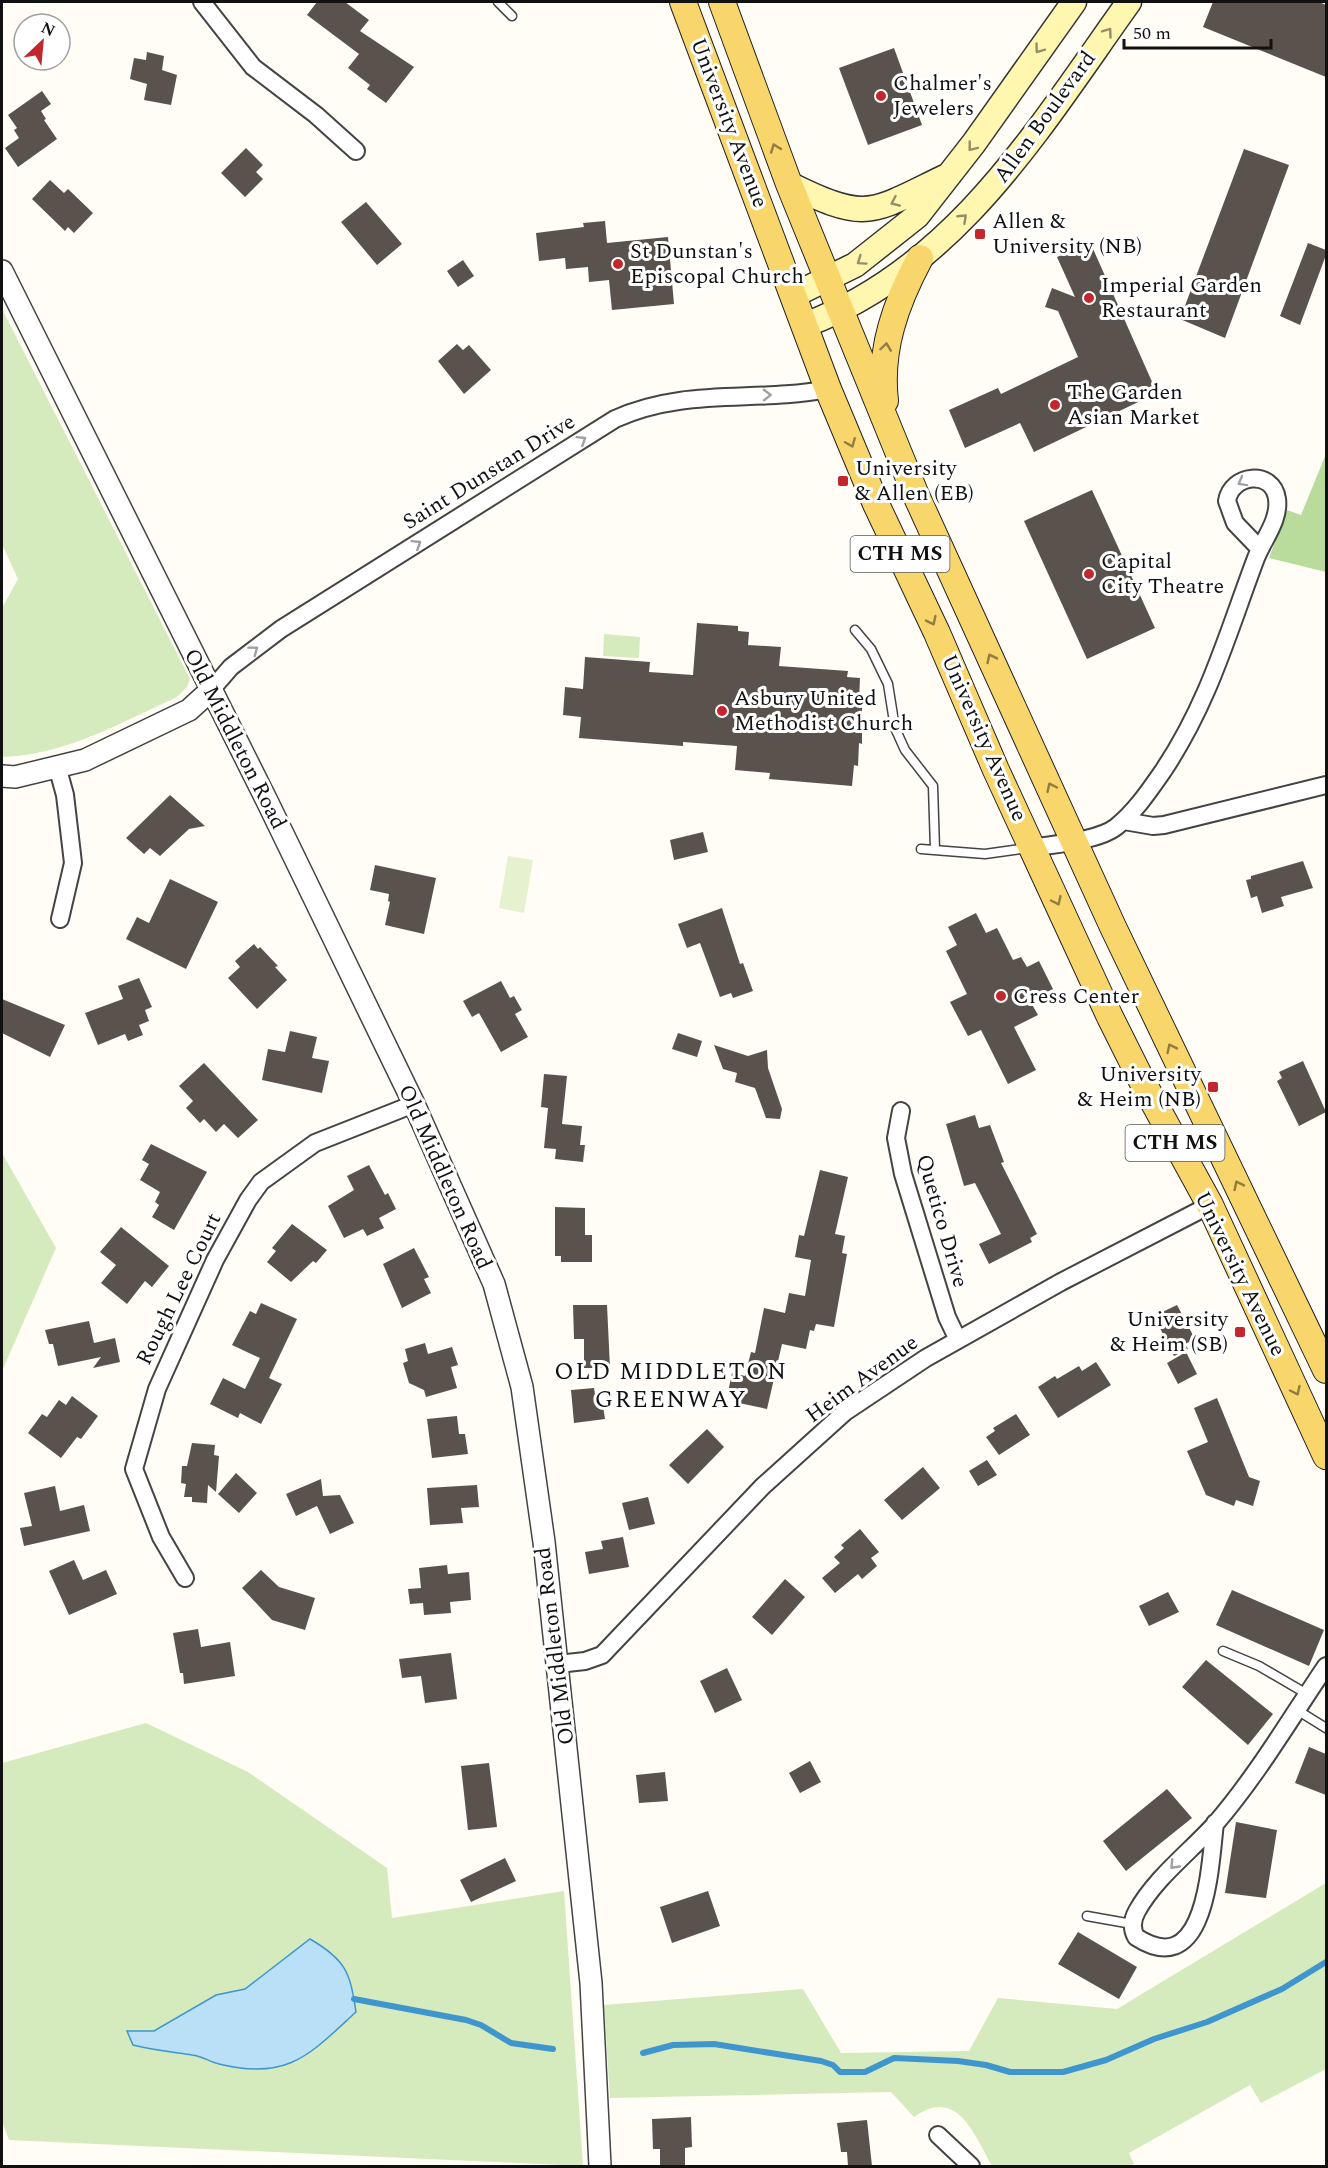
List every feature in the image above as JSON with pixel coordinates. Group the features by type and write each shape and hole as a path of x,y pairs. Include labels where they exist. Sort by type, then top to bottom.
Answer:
{"main road":[{"name":"University Avenue","path":"683,2 828,389 876,504 937,633 1032,848 1142,1081 1210,1205 1326,1456"},
{"name":"University Avenue","path":"722,2 789,184 949,570 1076,840 1157,1020 1326,1370"},
{"name":"Allen Boulevard","path":"794,295 855,265 902,230 923,209 974,144 1074,2"},
{"name":"Allen Boulevard","path":"805,325 859,302 920,258 988,195 1021,156 1129,2"},
{"path":"789,184 841,206 868,210 899,201 947,176"},
{"path":"888,426 883,384 885,347 903,290 920,258"},
{"path":"1210,1205 1224,1205 1233,1210 1288,1310 1314,1343"}],"street":[{"path":"202,2 253,67 316,115 356,151"},
{"name":"Old Middleton Road","path":"2,272 211,690 414,1104 494,1284 522,1387 558,1664 591,1983 600,2166"},
{"name":"Saint Dunstan Drive","path":"211,690 231,667 281,629 615,419 654,405 711,396 788,395 828,389"},
{"path":"1032,848 1106,832 1124,821 1145,798 1181,744 1202,704 1224,653 1260,549"},
{"path":"2,776 15,777 85,760 189,710 211,690"},
{"path":"57,766 65,795 73,863 60,919"},
{"path":"1124,821 1153,826 1164,825 1326,785"},
{"name":"Rough Lee Court","path":"185,1578 161,1538 134,1469 157,1389 215,1260 248,1200 261,1182 315,1143 414,1104"},
{"name":"Quetico Drive","path":"901,1111 896,1138 903,1174 947,1317 958,1340"},
{"name":"Heim Avenue","path":"558,1664 585,1661 602,1654 763,1486 845,1412 926,1358 1061,1282 1210,1205"},
{"path":"1215,1823 1209,1878 1202,1912 1194,1930 1183,1941 1171,1946 1145,1943 1136,1937 1132,1924 1136,1912 1164,1876 1215,1823 1263,1764 1326,1666"},
{"path":"938,2135 971,2166"}],"lane":[{"path":"498,2 512,16"},
{"path":"855,630 871,649 888,684 895,728 905,750 933,786 935,850"},
{"path":"921,849 985,854 1032,848"},
{"path":"1223,1652 1259,1666 1307,1694"},
{"path":"1297,1710 1326,1728"},
{"path":"1087,1916 1132,1924"}],"green space":[{"path":"2,309 190,679 187,687 177,697 92,736 48,750 2,757 2,608 18,579 2,544"},
{"path":"1326,454 1326,572 1269,558 1287,510 1301,515"},
{"path":"604,634 640,637 639,658 603,656"},
{"path":"508,856 533,860 524,913 499,908"},
{"path":"2,1153 56,1248 2,1371"},
{"path":"146,1723 248,1772 387,1868 392,1918 564,1891 583,2166 9,2140 2,2121 2,1763"},
{"path":"1326,1883 1326,2069 1261,2103 1250,2085 1129,2153 1134,2164 1129,2166 992,2166 963,2118 942,2107 929,2109 914,2117 891,2092 610,2098 604,2005 803,1989 841,2053 969,2051 998,1998 1117,2009"}],"water":[{"path":"310,1939 332,1954 344,1968 356,2012 310,2052 280,2066 263,2069 219,2064 196,2056 133,2045 127,2031 154,2031 216,1995 245,1989"}],"building":[{"path":"317,2 345,2 369,20 360,31 414,67 386,103 367,89 370,85 348,68 359,54 307,15"},
{"path":"1213,2 1319,2 1326,5 1326,77 1203,27"},
{"name":"Chalmer's Jewelers","path":"894,48 922,125 868,145 839,68"},
{"path":"147,52 164,56 162,70 177,75 171,105 144,100 147,84 130,79 134,58 146,60"},
{"path":"42,91 51,104 41,111 46,119 44,120 57,139 18,167 5,148 19,138 14,130 17,128 8,115"},
{"path":"246,148 263,165 256,172 263,179 245,197 221,173"},
{"path":"1244,149 1289,165 1225,338 1180,319"},
{"path":"50,180 64,193 68,189 93,213 74,233 68,227 65,231 32,199"},
{"path":"366,202 402,244 377,265 341,222"},
{"name":"St Dunstan's Episcopal Church","path":"605,221 607,243 668,237 674,304 612,310 609,280 589,282 588,267 566,269 565,258 539,261 536,233 584,227 583,223"},
{"path":"1090,242 1157,393 1034,452 1020,423 965,448 949,410 998,388 1001,394 1078,357 1058,311 1045,307 1052,288 1075,297 1057,257"},
{"path":"1308,243 1326,250 1326,255 1300,325 1280,316"},
{"path":"463,260 474,276 458,287 447,271"},
{"path":"457,344 463,350 469,345 491,370 464,394 438,361"},
{"name":"Capital City Theatre","path":"1092,490 1155,628 1087,659 1024,521"},
{"name":"Asbury United Methodist Church","path":"697,623 738,626 738,631 749,632 748,645 781,647 779,666 848,671 847,677 860,678 862,744 859,743 858,766 854,765 852,786 769,779 770,773 735,770 737,746 683,742 683,746 579,738 581,717 563,715 565,687 583,689 585,657 650,662 649,672 693,675"},
{"path":"170,795 205,826 189,829 160,856 150,848 144,854 126,838"},
{"path":"703,832 708,852 674,860 670,840"},
{"path":"1303,861 1313,888 1281,897 1284,906 1262,913 1257,896 1251,898 1246,880 1251,879 1251,876"},
{"path":"375,865 436,878 424,934 385,925 390,902 388,901 389,894 370,890"},
{"path":"170,879 218,902 186,969 126,939 137,917 149,923"},
{"path":"722,908 740,964 743,963 753,991 733,998 731,993 720,997 700,943 687,948 678,924"},
{"name":"Cress Center","path":"976,913 986,933 997,928 1013,960 1021,957 1027,967 1039,961 1053,989 1030,1001 1038,1015 1014,1027 1036,1070 1008,1084 981,1030 968,1036 950,1002 967,994 946,951 957,945 948,927"},
{"path":"254,944 258,949 260,947 278,966 275,967 287,980 257,1009 228,978 240,967 235,961"},
{"path":"139,978 152,1007 145,1010 149,1021 139,1025 143,1035 128,1041 125,1034 98,1045 85,1013 123,999 118,986"},
{"path":"501,981 510,998 514,996 522,1010 515,1014 528,1037 501,1052 479,1013 472,1017 463,1001"},
{"path":"2,999 65,1025 50,1057 2,1033"},
{"path":"290,1031 317,1037 312,1058 329,1061 322,1093 262,1080 268,1049 285,1052"},
{"path":"678,1033 702,1041 697,1057 672,1049"},
{"path":"714,1045 748,1056 767,1050 768,1068 782,1109 780,1119 766,1118 755,1088 735,1082 737,1073 723,1069"},
{"path":"1303,1061 1326,1112 1299,1126 1277,1081 1282,1078 1279,1072"},
{"path":"204,1063 258,1120 238,1138 224,1124 216,1132 204,1119 200,1123 186,1108 193,1101 179,1086"},
{"path":"544,1074 567,1076 562,1124 582,1126 580,1145 585,1145 583,1162 555,1159 556,1149 544,1148 548,1108 541,1107"},
{"path":"975,1115 979,1128 990,1125 1004,1162 1001,1163 1037,1234 1030,1238 1032,1242 989,1264 979,1244 1001,1234 975,1183 964,1186 946,1124"},
{"path":"151,1144 207,1172 174,1230 152,1217 159,1205 155,1202 160,1192 140,1180 149,1164 142,1160"},
{"path":"369,1165 385,1195 388,1193 396,1209 379,1218 384,1228 367,1236 363,1229 344,1238 328,1206 354,1190 347,1176"},
{"path":"820,1170 848,1177 835,1234 845,1236 842,1253 847,1254 834,1327 816,1324 814,1331 810,1330 806,1349 782,1344 767,1409 739,1403 741,1395 728,1392 732,1373 745,1376 751,1352 755,1353 764,1308 785,1313 789,1293 805,1296 811,1260 795,1257 799,1235 804,1236"},
{"path":"555,1207 585,1208 585,1235 592,1235 592,1262 561,1262 561,1256 555,1256"},
{"path":"292,1224 327,1250 316,1263 313,1261 291,1282 267,1262 276,1251 272,1248"},
{"path":"121,1227 169,1266 152,1287 145,1281 127,1304 101,1283 116,1265 100,1252"},
{"path":"414,1248 429,1277 424,1279 431,1293 402,1308 383,1264"},
{"path":"261,1303 297,1319 269,1378 282,1384 261,1424 240,1413 238,1418 210,1404 223,1378 245,1389 260,1358 232,1345 250,1311 256,1314"},
{"path":"573,1305 607,1305 610,1368 584,1368 584,1339 574,1339"},
{"path":"1177,1305 1195,1339 1185,1344 1188,1349 1174,1356 1154,1316"},
{"path":"89,1321 94,1343 115,1338 120,1362 93,1368 101,1357 58,1366 53,1344 49,1344 45,1330"},
{"path":"425,1343 428,1354 452,1347 458,1365 451,1367 457,1388 426,1397 424,1390 409,1383 403,1363 408,1361 405,1349"},
{"path":"1186,1352 1197,1374 1178,1384 1167,1363"},
{"path":"1096,1362 1111,1385 1058,1418 1038,1387 1055,1376 1057,1379 1079,1366 1082,1371"},
{"path":"594,1388 596,1401 602,1400 605,1419 574,1423 571,1390"},
{"path":"72,1396 98,1416 81,1439 77,1437 61,1458 28,1433 42,1414 47,1417 59,1400 66,1405"},
{"path":"1217,1398 1249,1477 1260,1481 1253,1506 1236,1500 1234,1506 1206,1495 1187,1451 1208,1442 1194,1408"},
{"path":"1016,1414 1030,1435 999,1455 986,1437 995,1431 993,1428"},
{"path":"457,1416 459,1434 465,1434 468,1454 432,1458 427,1419"},
{"path":"707,1429 724,1447 688,1484 669,1465"},
{"path":"192,1443 215,1445 214,1455 219,1456 216,1492 208,1485 207,1503 192,1502 192,1497 184,1497 186,1484 181,1483 182,1466 187,1466"},
{"path":"987,1460 997,1475 978,1486 969,1471"},
{"path":"923,1467 940,1488 902,1520 884,1500"},
{"path":"236,1473 257,1493 239,1513 218,1494"},
{"path":"321,1479 323,1496 340,1495 354,1523 330,1534 317,1506 296,1516 286,1494"},
{"path":"477,1485 479,1507 461,1508 463,1523 430,1525 427,1488"},
{"path":"55,1486 60,1511 84,1505 90,1531 24,1546 20,1528 32,1526 24,1493"},
{"path":"648,1497 655,1524 629,1530 622,1503"},
{"path":"860,1529 879,1552 871,1558 877,1566 862,1579 858,1574 835,1593 822,1578 840,1563 834,1557 844,1548 841,1545"},
{"path":"623,1537 629,1567 589,1574 585,1552 603,1549 601,1541"},
{"path":"74,1560 83,1580 106,1570 117,1594 69,1615 49,1571"},
{"path":"447,1565 448,1574 469,1572 471,1600 450,1602 451,1613 424,1615 423,1603 410,1604 408,1589 421,1588 419,1568"},
{"path":"261,1570 279,1587 315,1598 305,1630 272,1620 242,1588"},
{"path":"785,1579 805,1597 772,1635 752,1617"},
{"path":"1232,1590 1324,1630 1309,1666 1216,1625"},
{"path":"1168,1592 1179,1612 1149,1626 1139,1606"},
{"path":"198,1629 201,1647 230,1642 235,1676 184,1684 173,1633"},
{"path":"451,1653 457,1699 425,1703 421,1676 402,1678 399,1659"},
{"path":"1206,1660 1273,1714 1248,1745 1182,1687"},
{"path":"727,1668 742,1700 715,1713 700,1681"},
{"path":"1309,1747 1326,1754 1326,1795 1295,1783"},
{"path":"810,1761 821,1782 800,1793 789,1773"},
{"path":"489,1763 497,1827 468,1830 461,1766"},
{"path":"665,1772 668,1801 639,1803 636,1775"},
{"path":"1167,1789 1192,1818 1126,1871 1103,1841"},
{"path":"1236,1822 1277,1830 1266,1898 1225,1893"},
{"path":"505,1858 516,1881 471,1902 460,1880"},
{"path":"708,1891 720,1926 672,1943 660,1907"},
{"path":"1078,1932 1137,1967 1119,1999 1058,1964"},
{"path":"691,2117 692,2147 685,2148 685,2166 660,2166 660,2149 653,2149 652,2119"},
{"path":"867,2120 872,2166 848,2166 847,2152 841,2152 837,2123"}],"waterway":[{"path":"643,2053 673,2045 714,2044 821,2061 833,2065 840,2072 865,2072 894,2058 958,2061 986,2065 1010,2072 1063,2072 1106,2060 1154,2039 1207,2022 1282,1989 1326,1962"},
{"path":"354,1999 466,2020 481,2025 511,2043 553,2049"}],"place":[{"name":"Chalmer's Jewelers","path":"881,96"},
{"name":"Allen & University (NB)","path":"980,234"},
{"name":"St Dunstan's Episcopal Church","path":"618,264"},
{"name":"Imperial Garden Restaurant","path":"1089,298"},
{"name":"The Garden Asian Market","path":"1055,405"},
{"name":"University & Allen (EB)","path":"843,481"},
{"name":"Capital City Theatre","path":"1089,574"},
{"name":"Asbury United Methodist Church","path":"722,711"},
{"name":"Cress Center","path":"1001,996"},
{"name":"University & Heim (NB)","path":"1213,1087"},
{"name":"University & Heim (SB)","path":"1240,1332"}],"district":[{"name":"OLD MIDDLETON GREENWAY","path":"671,1386"}]}
